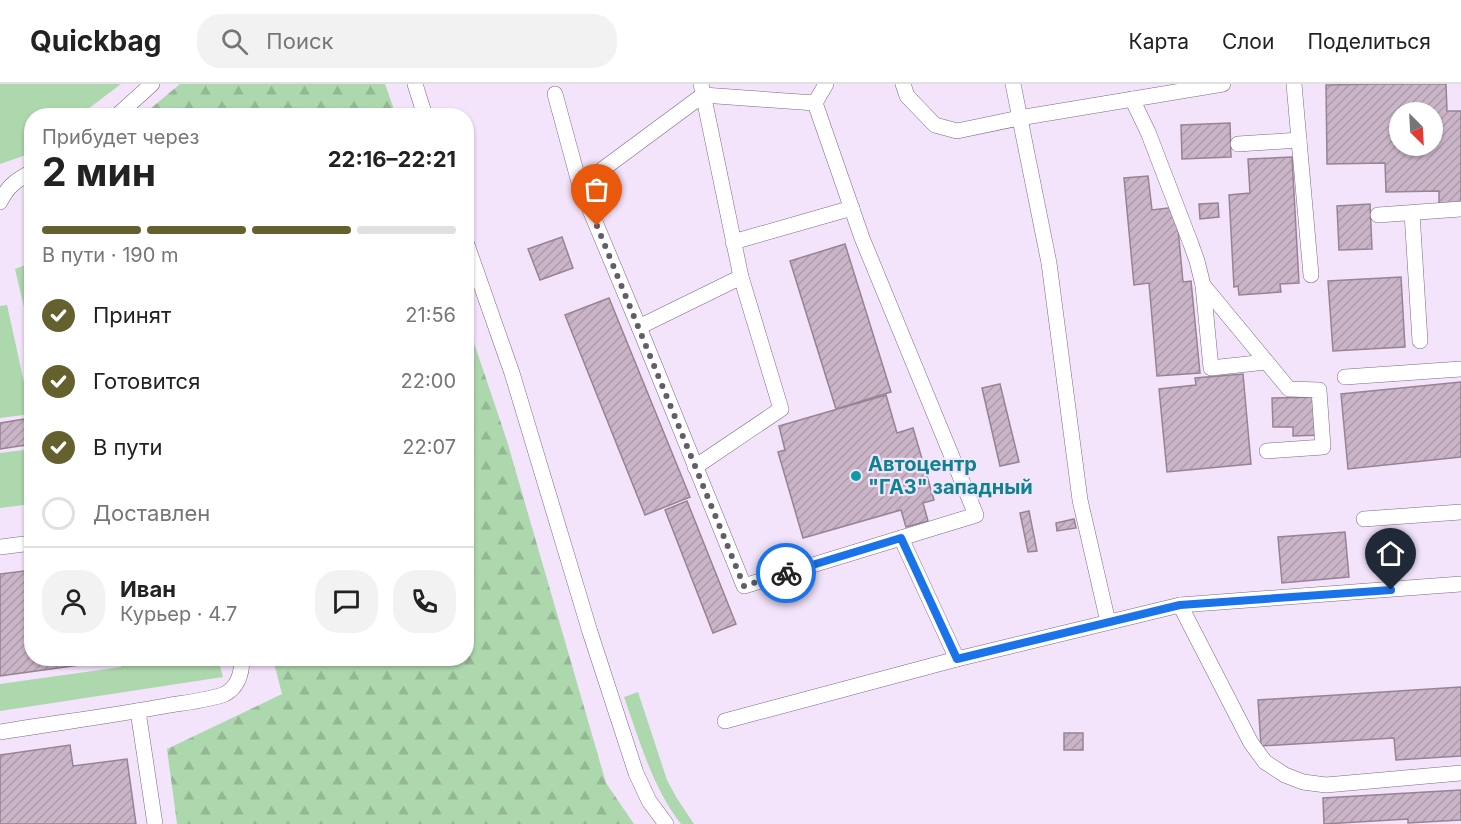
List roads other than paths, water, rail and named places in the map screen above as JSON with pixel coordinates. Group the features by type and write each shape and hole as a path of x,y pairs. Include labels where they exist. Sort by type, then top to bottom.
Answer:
{"lane":[{"path":"125,108 152,84"},
{"path":"415,84 422,108"},
{"path":"555,94 580,186 744,586 976,515 862,238 815,103 826,84"},
{"path":"903,84 907,96 935,125 957,131 1019,118 1215,85"},
{"path":"1013,84 1049,263 1080,500 1108,622"},
{"path":"1294,84 1311,275"},
{"path":"580,186 702,90 815,103"},
{"path":"694,467 781,409 741,277 702,90"},
{"path":"1132,99 1148,132 1197,261 1203,285 1211,368 1266,362"},
{"path":"1238,144 1299,140"},
{"path":"0,202 4,193 17,179 24,176"},
{"path":"733,242 852,208"},
{"path":"1378,215 1461,209"},
{"path":"1412,213 1420,341"},
{"path":"474,265 512,373 590,632 636,773 649,801 666,824"},
{"path":"639,327 741,277"},
{"path":"1203,285 1289,389 1319,390 1323,447 1267,451"},
{"path":"1345,377 1461,369"},
{"path":"1364,519 1461,512"},
{"path":"901,538 957,659"},
{"path":"0,547 24,544"},
{"path":"725,721 957,659 1180,605 1461,585"},
{"path":"1180,605 1251,742 1265,762 1286,775 1303,782 1326,785 1461,773"},
{"path":"0,732 205,699 226,693 237,682 242,666"},
{"path":"138,711 155,824"}],"place":[{"name":"Автоцентр \"ГАЗ\" западный","path":"856,476"}]}
